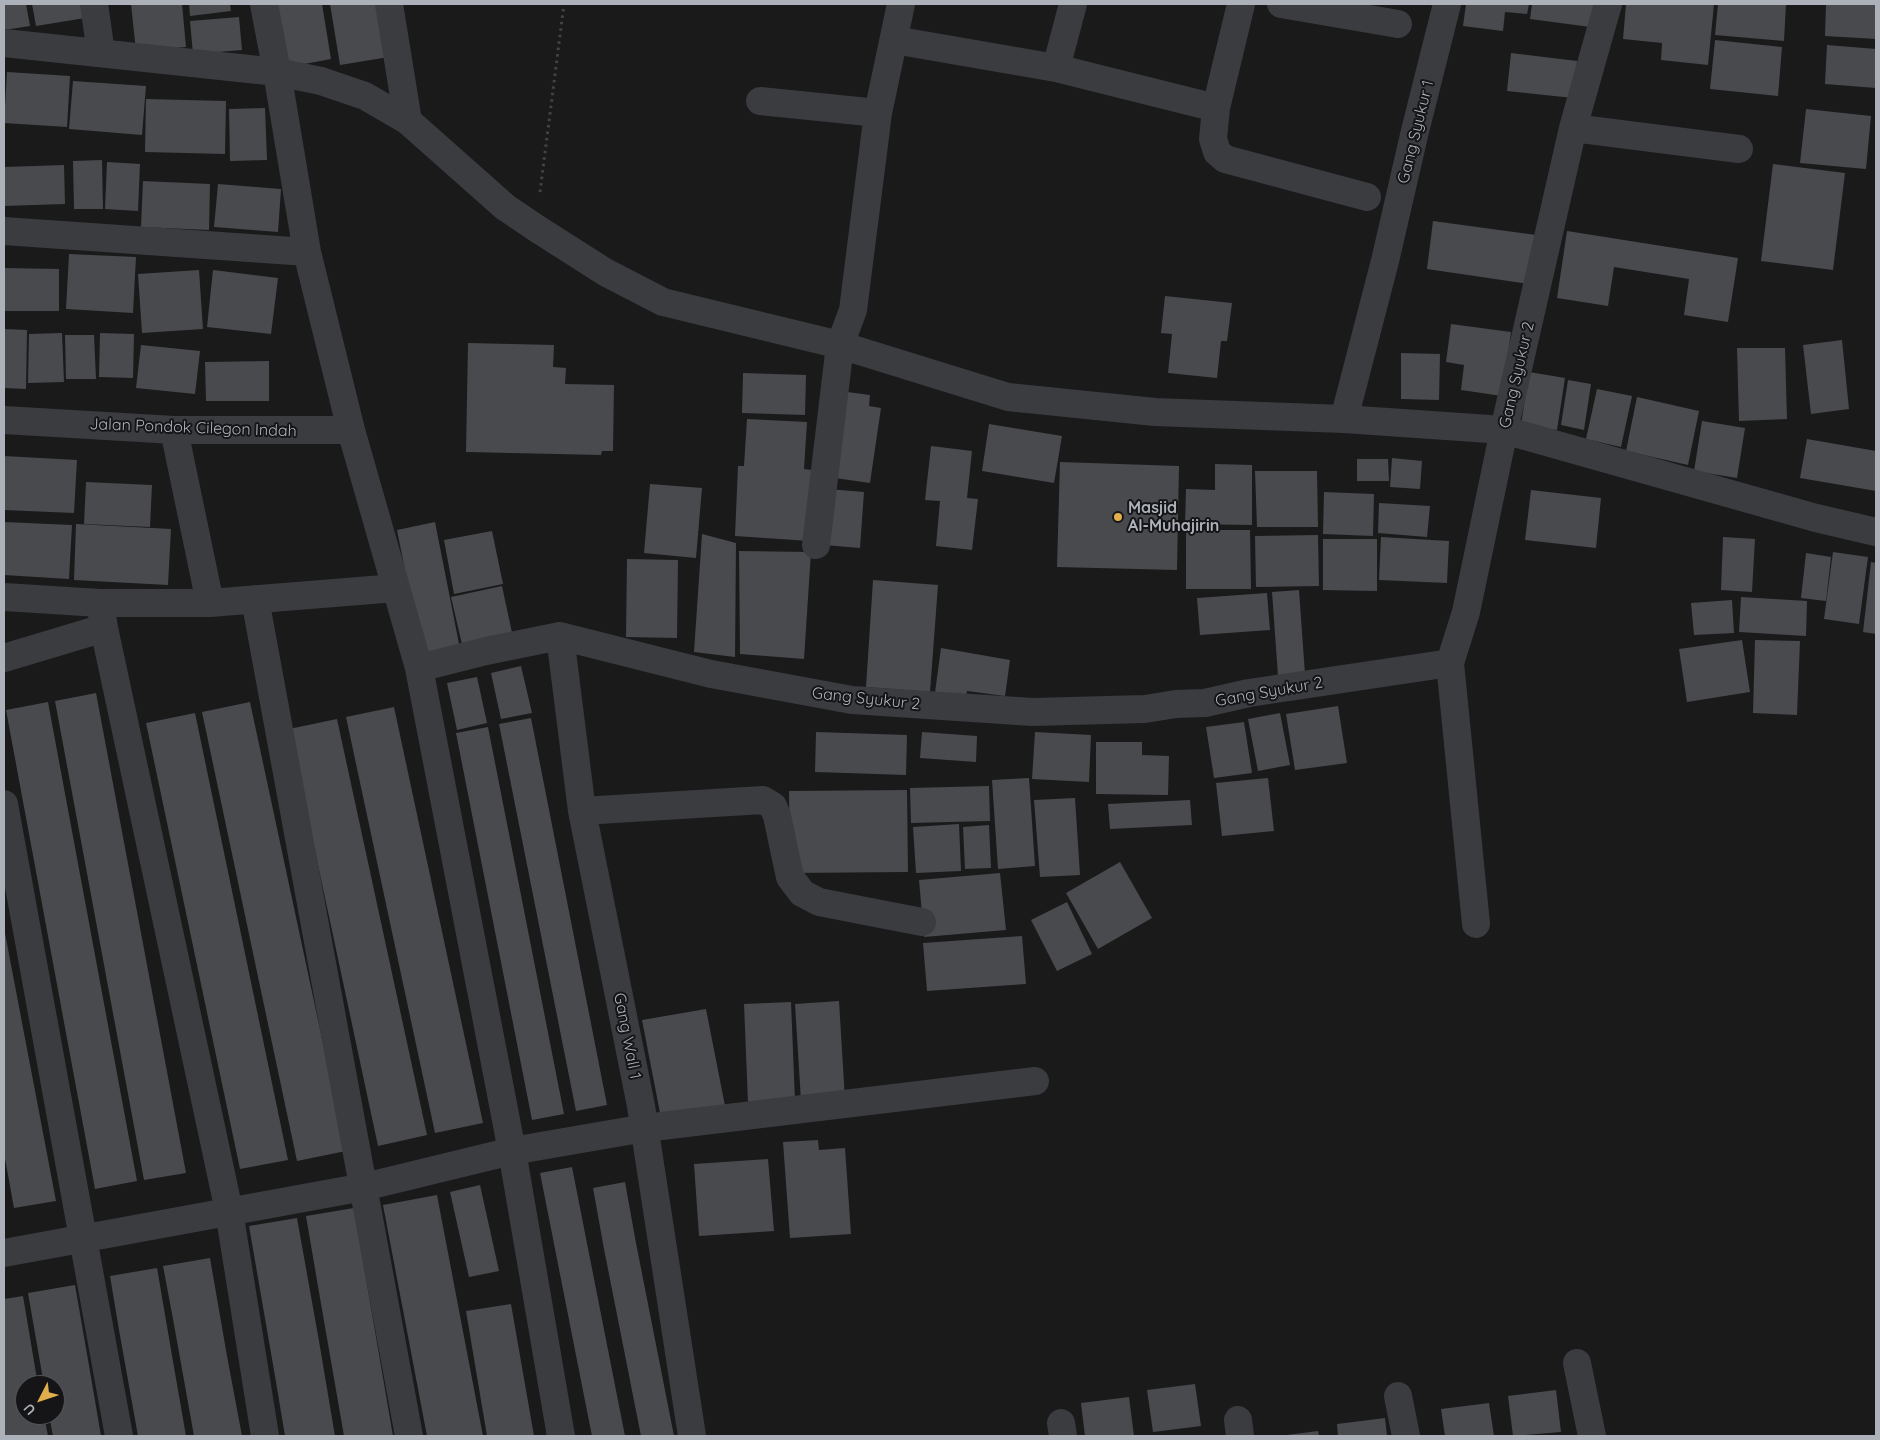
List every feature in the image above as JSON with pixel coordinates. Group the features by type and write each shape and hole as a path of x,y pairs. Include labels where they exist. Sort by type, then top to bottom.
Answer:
{"street":[{"path":"94,4 101,53"},
{"path":"264,4 306,252 351,430 418,668 512,1151 560,1436"},
{"path":"389,4 408,121"},
{"path":"816,546 840,345 853,310 878,113 901,4"},
{"path":"1056,68 1073,4"},
{"path":"1241,4 1216,108 1214,145 1217,152 1225,159 1367,197"},
{"path":"1281,4 1398,24"},
{"name":"Gang Syukur 1","path":"1344,419 1385,261 1447,4"},
{"name":"Gang Syukur 2","path":"418,668 486,651 560,636 711,674 852,700 1032,712 1145,709 1176,704 1205,703 1249,693 1450,663 1466,612 1504,430 1573,128 1608,4"},
{"path":"894,40 1056,68 1216,108"},
{"path":"4,43 277,72 321,81 365,96 408,121 499,201 536,228 605,272 663,302 840,345 1008,398 1155,412 1344,419 1504,430 1816,518 1876,532"},
{"path":"760,101 878,113"},
{"path":"1573,128 1739,149"},
{"path":"4,231 306,252"},
{"name":"Jalan Pondok Cilegon Indah","path":"4,420 174,430 351,430"},
{"path":"174,430 210,603"},
{"path":"4,597 102,615 210,603 396,588"},
{"path":"255,600 364,1187 408,1436"},
{"path":"4,658 102,615"},
{"path":"102,615 229,1212 265,1436"},
{"name":"Gang Wall 1","path":"560,636 582,811 645,1128 692,1436"},
{"path":"1450,663 1476,924"},
{"path":"582,811 763,800 772,806 777,816 790,877 802,893 819,902 922,922"},
{"path":"4,804 119,1436"},
{"path":"4,1253 364,1187 512,1151 645,1128 1035,1081"},
{"path":"1577,1363 1592,1436"},
{"path":"1398,1396 1406,1436"}],"path":[{"path":"536,228 564,4"}],"building":[{"path":"4,4 26,4 30,26 4,30"},
{"path":"32,4 82,4 85,18 36,26"},
{"path":"131,4 182,4 186,47 136,51"},
{"path":"189,4 230,4 231,11 190,16"},
{"path":"272,4 322,4 331,59 283,68"},
{"path":"330,4 380,4 389,57 340,65"},
{"path":"1466,4 1529,4 1527,14 1505,12 1503,31 1463,26"},
{"path":"1532,4 1601,4 1598,28 1530,19"},
{"path":"1626,4 1714,4 1708,65 1661,60 1662,43 1623,39"},
{"path":"1718,4 1786,4 1784,41 1715,35"},
{"path":"1826,4 1876,4 1876,39 1825,36"},
{"path":"239,17 242,50 193,54 190,21"},
{"path":"1715,40 1782,47 1778,96 1710,89"},
{"path":"1827,45 1876,49 1876,88 1825,84"},
{"path":"1511,53 1577,61 1573,98 1507,91"},
{"path":"7,72 70,76 67,127 4,123"},
{"path":"73,81 146,86 142,135 69,129"},
{"path":"146,99 226,101 225,154 145,152"},
{"path":"265,108 267,160 230,161 229,109"},
{"path":"1806,109 1871,116 1866,169 1800,163"},
{"path":"102,160 103,209 74,209 73,161"},
{"path":"107,162 140,164 138,211 105,209"},
{"path":"1773,164 1845,173 1833,270 1761,261"},
{"path":"64,165 65,204 4,206 4,167"},
{"path":"143,181 210,184 209,230 141,227"},
{"path":"218,184 281,189 278,232 214,227"},
{"path":"1433,221 1536,235 1529,284 1427,269"},
{"path":"1567,231 1738,258 1728,322 1684,315 1689,279 1614,267 1608,306 1557,298"},
{"path":"69,254 136,257 133,313 66,309"},
{"path":"4,268 59,269 59,311 4,311"},
{"path":"199,270 203,329 142,333 138,274"},
{"path":"213,270 278,278 271,334 207,327"},
{"path":"1165,296 1232,303 1227,341 1221,341 1217,378 1168,373 1172,334 1161,333"},
{"path":"1451,324 1511,332 1502,396 1461,390 1464,365 1446,362"},
{"path":"4,329 27,330 26,389 4,388"},
{"path":"62,333 64,382 28,383 29,334"},
{"path":"100,333 134,334 133,378 99,377"},
{"path":"65,335 94,335 96,379 66,379"},
{"path":"1842,340 1849,409 1811,414 1803,345"},
{"path":"468,343 554,345 553,367 566,368 565,384 614,385 613,451 602,451 601,455 466,452"},
{"path":"141,345 200,351 195,394 136,388"},
{"path":"1737,348 1785,348 1787,419 1739,421"},
{"path":"1401,353 1440,354 1439,400 1401,399"},
{"path":"269,361 269,401 206,401 205,362"},
{"path":"1529,372 1565,378 1557,430 1521,425"},
{"path":"743,373 806,375 805,415 742,413"},
{"path":"1568,380 1591,384 1584,430 1561,425"},
{"path":"1597,389 1632,396 1621,447 1586,439"},
{"path":"840,391 870,395 869,406 881,408 870,483 828,477"},
{"path":"1637,397 1699,411 1688,465 1626,451"},
{"path":"747,419 807,422 804,469 812,470 809,541 735,536 738,466 744,466"},
{"path":"1702,421 1745,428 1737,478 1694,471"},
{"path":"989,424 1062,436 1054,483 982,471"},
{"path":"1807,439 1876,451 1876,491 1800,478"},
{"path":"931,446 972,451 967,498 978,499 972,550 936,546 940,501 925,500"},
{"path":"4,456 77,460 74,513 4,510"},
{"path":"1392,458 1422,461 1420,489 1390,487"},
{"path":"1357,459 1388,459 1389,481 1357,481"},
{"name":"Masjid Al-Muhajirin","path":"1060,462 1179,466 1177,570 1057,567"},
{"path":"1215,464 1252,465 1252,525 1185,524 1186,489 1215,490"},
{"path":"1255,471 1317,471 1318,527 1257,527"},
{"path":"86,482 152,485 150,527 84,524"},
{"path":"650,484 702,488 696,558 644,553"},
{"path":"828,489 864,492 860,548 824,545"},
{"path":"1531,490 1601,498 1596,548 1525,540"},
{"path":"1324,492 1374,494 1373,536 1323,534"},
{"path":"1379,503 1430,506 1427,537 1378,533"},
{"path":"4,522 72,525 69,579 4,575"},
{"path":"435,522 461,654 423,661 397,530"},
{"path":"76,524 171,529 168,585 74,580"},
{"path":"1186,530 1250,530 1251,589 1186,589"},
{"path":"492,531 503,584 454,594 444,540"},
{"path":"702,534 736,543 735,657 694,652"},
{"path":"1318,535 1319,586 1256,587 1255,536"},
{"path":"1381,537 1449,541 1447,583 1379,580"},
{"path":"1723,537 1755,539 1752,592 1721,590"},
{"path":"1323,539 1377,539 1377,591 1323,590"},
{"path":"739,551 811,552 804,659 740,654"},
{"path":"1833,552 1868,557 1859,624 1824,619"},
{"path":"1806,553 1831,557 1826,601 1801,598"},
{"path":"627,559 678,560 677,638 626,637"},
{"path":"1871,562 1876,563 1876,634 1863,632"},
{"path":"873,580 938,585 930,692 866,687"},
{"path":"502,586 514,642 464,653 451,597"},
{"path":"1299,590 1305,674 1278,676 1272,592"},
{"path":"1267,593 1270,630 1200,635 1197,598"},
{"path":"1741,597 1807,601 1806,636 1739,632"},
{"path":"1732,600 1734,633 1694,635 1691,603"},
{"path":"1742,640 1750,692 1687,702 1679,649"},
{"path":"1755,640 1800,641 1797,715 1753,713"},
{"path":"941,648 1010,660 1005,696 967,691 965,705 934,700"},
{"path":"521,666 532,713 501,719 491,673"},
{"path":"477,677 487,723 457,730 447,683"},
{"path":"96,693 186,1173 144,1180 55,701"},
{"path":"48,702 137,1181 95,1189 6,710"},
{"path":"250,702 346,1151 297,1161 202,712"},
{"path":"1338,706 1347,763 1295,770 1286,714"},
{"path":"394,707 483,1123 435,1133 346,717"},
{"path":"195,713 288,1160 240,1169 146,723"},
{"path":"1280,713 1290,765 1258,771 1248,719"},
{"path":"531,718 607,1105 576,1111 499,724"},
{"path":"337,719 427,1135 378,1146 289,729"},
{"path":"1244,722 1252,773 1214,778 1206,727"},
{"path":"488,727 564,1114 532,1120 456,733"},
{"path":"816,732 907,735 906,775 815,772"},
{"path":"922,732 977,736 976,762 920,758"},
{"path":"1035,732 1091,735 1089,782 1032,779"},
{"path":"1096,742 1142,742 1142,755 1169,756 1168,795 1096,794"},
{"path":"1029,778 1035,866 998,869 992,780"},
{"path":"1268,778 1274,831 1222,836 1216,783"},
{"path":"989,786 990,821 911,823 910,788"},
{"path":"907,790 908,872 790,873 789,791"},
{"path":"1075,798 1080,875 1040,877 1034,800"},
{"path":"1190,800 1192,825 1110,829 1108,804"},
{"path":"959,824 961,871 916,873 913,827"},
{"path":"989,825 991,868 965,869 963,827"},
{"path":"1120,862 1152,918 1098,949 1066,893"},
{"path":"1000,873 1006,930 924,937 919,880"},
{"path":"1067,902 1092,954 1057,971 1031,920"},
{"path":"4,928 56,1201 14,1208 4,1153"},
{"path":"1022,936 1026,984 927,991 923,943"},
{"path":"839,1001 845,1099 801,1101 795,1004"},
{"path":"791,1002 795,1101 748,1103 744,1004"},
{"path":"706,1009 726,1111 662,1123 642,1020"},
{"path":"818,1140 819,1150 845,1148 851,1234 790,1238 783,1142"},
{"path":"768,1159 774,1231 699,1236 694,1164"},
{"path":"572,1167 625,1436 592,1436 540,1173"},
{"path":"625,1182 674,1436 641,1436 604,1249 593,1188"},
{"path":"480,1185 499,1271 469,1277 450,1192"},
{"path":"437,1195 483,1436 427,1436 383,1205"},
{"path":"354,1208 393,1436 344,1436 320,1298 306,1216"},
{"path":"297,1218 335,1436 285,1436 249,1226"},
{"path":"210,1258 242,1436 194,1436 163,1266"},
{"path":"157,1268 186,1436 138,1436 119,1330 110,1276"},
{"path":"75,1285 101,1436 53,1436 51,1425 65,1425 65,1375 42,1375 28,1293"},
{"path":"23,1296 36,1375 15,1375 15,1425 46,1425 48,1436 4,1436 4,1299"},
{"path":"511,1304 534,1436 487,1436 466,1311"},
{"path":"1195,1384 1201,1426 1153,1432 1147,1390"},
{"path":"1556,1390 1561,1432 1513,1436 1508,1396"},
{"path":"1129,1397 1134,1436 1085,1436 1081,1403"},
{"path":"1489,1403 1494,1436 1445,1436 1441,1409"},
{"path":"1385,1418 1387,1436 1338,1436 1337,1424"},
{"path":"1318,1431 1319,1436 1287,1436 1287,1435"}],"place":[{"name":"Masjid Al-Muhajirin","path":"1118,517"}]}
